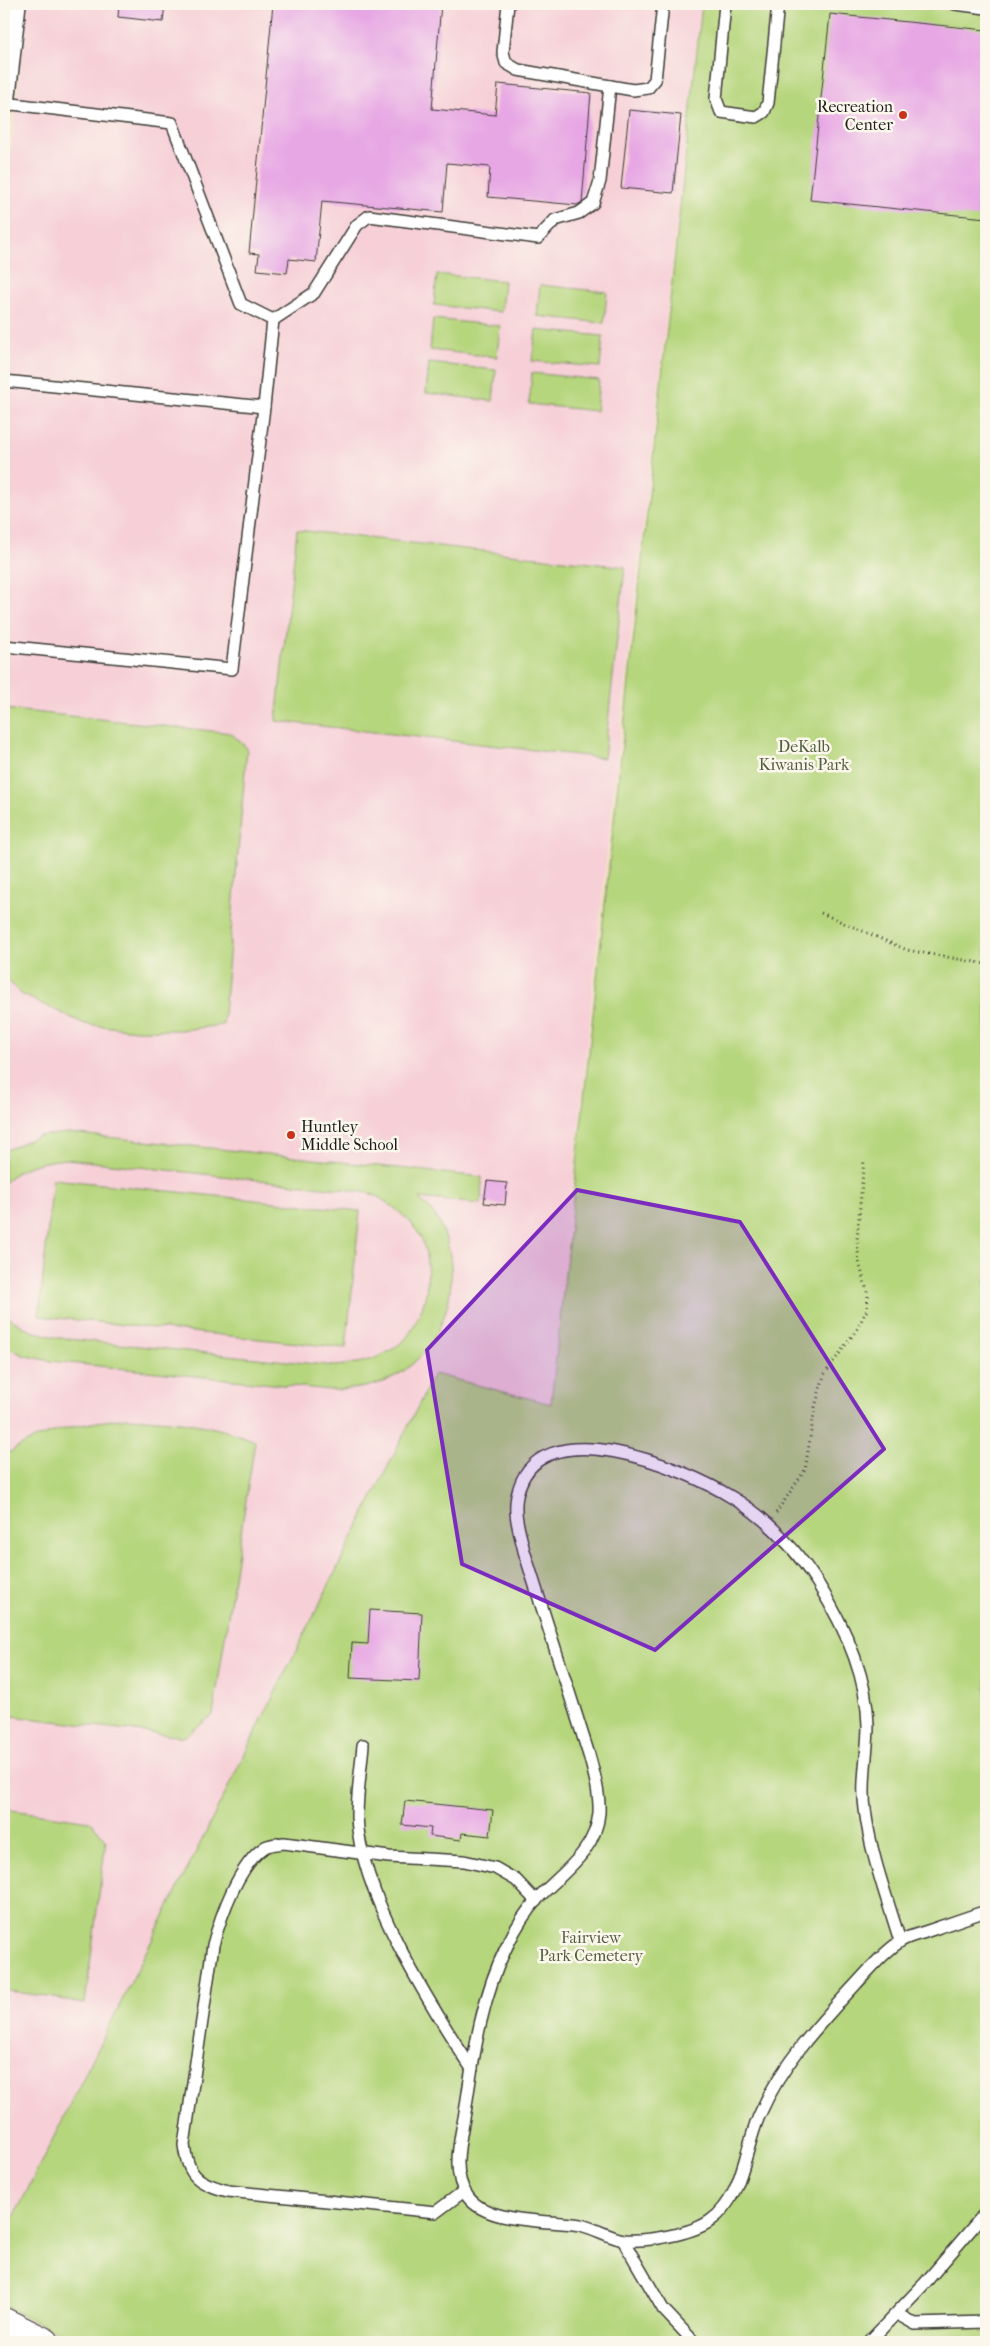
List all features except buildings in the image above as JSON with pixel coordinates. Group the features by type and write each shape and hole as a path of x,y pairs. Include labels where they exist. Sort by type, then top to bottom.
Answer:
{"street":[{"path":"4,104 15,4"},
{"path":"4,2322 45,2342"}],"lane":[{"path":"508,4 502,52 506,63 518,70 610,86 640,89 648,88 655,80 663,4"},
{"path":"725,4 716,99 721,112 756,117 764,112 768,104 778,4"},
{"path":"955,4 986,8"},
{"path":"273,320 314,293 357,225 369,216 538,238 555,220 579,213 593,202 600,181 610,86"},
{"path":"4,104 172,123 241,304 273,320"},
{"path":"4,646 232,669 273,320"},
{"path":"4,380 264,407"},
{"path":"900,1941 868,1830 864,1807 868,1726 865,1694 858,1664 837,1618 818,1583 791,1545 768,1524 734,1498 680,1471 643,1459 605,1451 557,1450 544,1455 533,1463 520,1482 516,1506 524,1551 589,1755 596,1782 599,1810 592,1837 584,1852 536,1901 507,1946 495,1974 480,2024 458,2162 458,2175 464,2191 477,2207 506,2216 579,2225 623,2240 685,2232 700,2227 724,2208 735,2190 758,2119 776,2081 810,2034 882,1957 900,1941 986,1911"},
{"path":"363,1745 357,1818 372,1885 414,1974 472,2069"},
{"path":"464,2191 436,2212 228,2191 204,2185 192,2172 186,2158 184,2145 213,1945 219,1921 249,1861 267,1846 284,1843 390,1857 464,1861 495,1868 516,1880 536,1901"},
{"path":"869,2342 897,2314 986,2212"},
{"path":"623,2240 663,2309 694,2342"},
{"path":"897,2314 915,2324 986,2322"}],"path":[{"path":"821,913 907,950 986,964"},
{"path":"768,1524 805,1470 815,1407 824,1375 857,1329 868,1310 868,1295 859,1262 857,1240 864,1160"}],"highlighted area":[{"path":"577,1190 740,1222 884,1449 655,1650 462,1564 427,1350"}],"shaded area":[{"name":"Huntley Middle School","path":"27,4 701,4 602,895 551,1404 434,1374 4,2237 4,218"}],"green space":[{"name":"Fairview Park Cemetery","path":"702,4 986,4 986,2342 78,2342 4,2306 4,2237 434,1374 551,1404"},
{"path":"437,274 504,281 501,312 434,305"},
{"path":"540,285 607,292 604,323 537,316"},
{"path":"433,319 500,326 497,357 430,350"},
{"path":"536,330 603,336 600,367 532,361"},
{"path":"429,363 496,370 493,401 426,393"},
{"path":"532,373 599,380 596,411 529,404"},
{"path":"297,530 625,567 604,758 276,721"},
{"path":"4,709 231,733 247,748 223,1025 181,1030 136,1030 85,1024 21,994 4,976"},
{"path":"69,1133 482,1177 481,1204 419,1198 437,1219 447,1241 451,1265 450,1290 445,1314 435,1336 421,1356 402,1372 374,1385 337,1390 50,1361 23,1355 4,1345 4,1315 31,1331 59,1338 335,1366 370,1360 387,1353 410,1333 423,1304 428,1272 422,1240 404,1216 387,1203 370,1194 350,1190 66,1159 48,1161 24,1168 4,1183 4,1151 38,1136"},
{"path":"53,1179 360,1211 346,1348 39,1316"},
{"path":"128,1418 177,1422 208,1427 255,1441 213,1715 184,1737 4,1715 4,1456 33,1440 63,1429 95,1422"},
{"path":"4,1809 90,1821 106,1840 85,2003 4,1990"}],"place":[{"name":"Recreation Center","path":"903,115"},
{"name":"Huntley Middle School","path":"291,1135"}],"park label":[{"name":"DeKalb Kiwanis Park","path":"804,755"}]}
